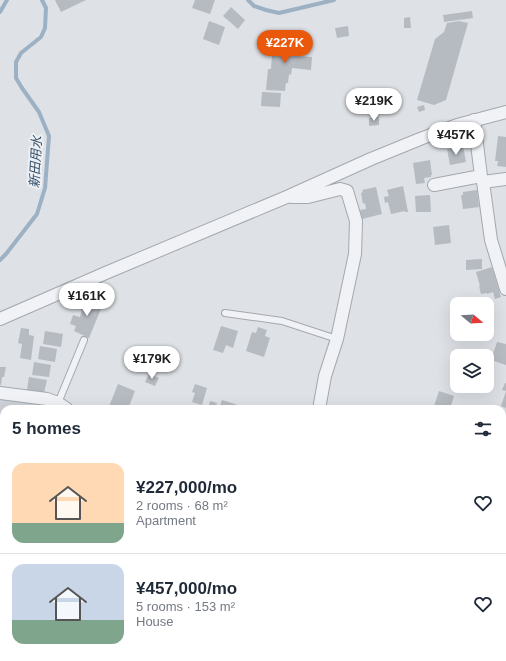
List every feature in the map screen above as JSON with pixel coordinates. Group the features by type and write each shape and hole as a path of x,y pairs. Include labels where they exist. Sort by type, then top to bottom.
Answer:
{"street":[{"path":"0,319 289,196 371,159 457,125 506,112"},
{"path":"474,120 492,240 506,288"},
{"path":"434,185 482,179 506,179"},
{"path":"289,196 308,197 340,189 347,191 356,221 355,254 337,339 324,376 320,405"},
{"path":"0,393 47,399 60,405"}],"lane":[{"path":"225,313 282,321 337,339"},
{"path":"62,405 84,340"}],"shaded area":[{"path":"0,397 48,405 0,405"}],"building":[{"path":"55,0 86,0 61,12"},
{"path":"195,0 215,0 210,14 192,8"},
{"path":"231,7 245,20 238,29 223,16"},
{"path":"472,11 473,18 444,22 443,15"},
{"path":"410,17 411,28 404,28 404,18"},
{"path":"209,21 225,27 219,45 203,39"},
{"path":"459,21 468,23 446,100 434,105 417,100 435,39 444,32 447,23"},
{"path":"348,26 349,36 337,38 335,28"},
{"path":"273,40 297,42 296,56 312,57 311,70 292,68 291,75 289,74 288,83 286,83 285,91 266,90 268,69 271,69"},
{"path":"262,92 281,93 280,107 261,106"},
{"path":"424,105 425,110 419,112 417,107"},
{"path":"379,117 379,125 369,126 369,118"},
{"path":"498,136 506,137 506,167 497,166 498,161 495,161"},
{"path":"463,146 466,162 450,165 447,149"},
{"path":"430,160 431,177 424,178 425,183 416,184 413,163"},
{"path":"403,186 408,212 405,211 391,214 388,202 385,203 384,197 389,196 387,190"},
{"path":"376,187 382,214 362,219 360,210 366,209 365,203 363,204 361,193 363,192 362,190"},
{"path":"477,190 479,207 463,209 461,195 463,195 463,192"},
{"path":"430,195 431,212 416,212 415,196"},
{"path":"449,225 451,243 435,245 433,227"},
{"path":"482,259 482,269 466,270 466,260"},
{"path":"492,267 501,297 495,299 493,292 481,294 476,272"},
{"path":"98,296 105,299 89,338 74,331 76,326 70,324 73,315 80,317 82,310 79,309 82,301 94,306"},
{"path":"221,326 238,331 233,348 226,345 223,353 213,350"},
{"path":"258,327 267,330 265,336 270,338 264,357 246,351 252,332 256,333"},
{"path":"21,328 29,329 29,335 34,336 31,360 20,358 22,344 18,343"},
{"path":"45,331 63,334 61,347 43,344"},
{"path":"497,342 506,344 506,365 494,361 494,351"},
{"path":"40,346 57,349 55,362 38,359"},
{"path":"34,362 51,365 49,377 32,375"},
{"path":"0,367 6,367 1,385 0,385"},
{"path":"149,374 159,378 155,386 145,382"},
{"path":"29,377 47,380 44,393 27,390"},
{"path":"506,383 506,391 502,390"},
{"path":"118,384 135,391 130,405 110,405"},
{"path":"195,384 207,388 202,405 192,402 195,393 192,392"},
{"path":"439,391 454,396 451,405 434,405"},
{"path":"506,391 506,405 501,405"},
{"path":"222,400 238,405 220,405"},
{"path":"210,401 217,403 216,405 209,405"}],"waterway":[{"path":"0,12 7,0"},
{"name":"新田用水","path":"0,260 37,214 45,188 49,136 39,112 16,78 16,62 21,53 41,37 45,28 46,8 42,0"},
{"name":"新田用水","path":"248,0 254,6 279,13 334,0"}]}
